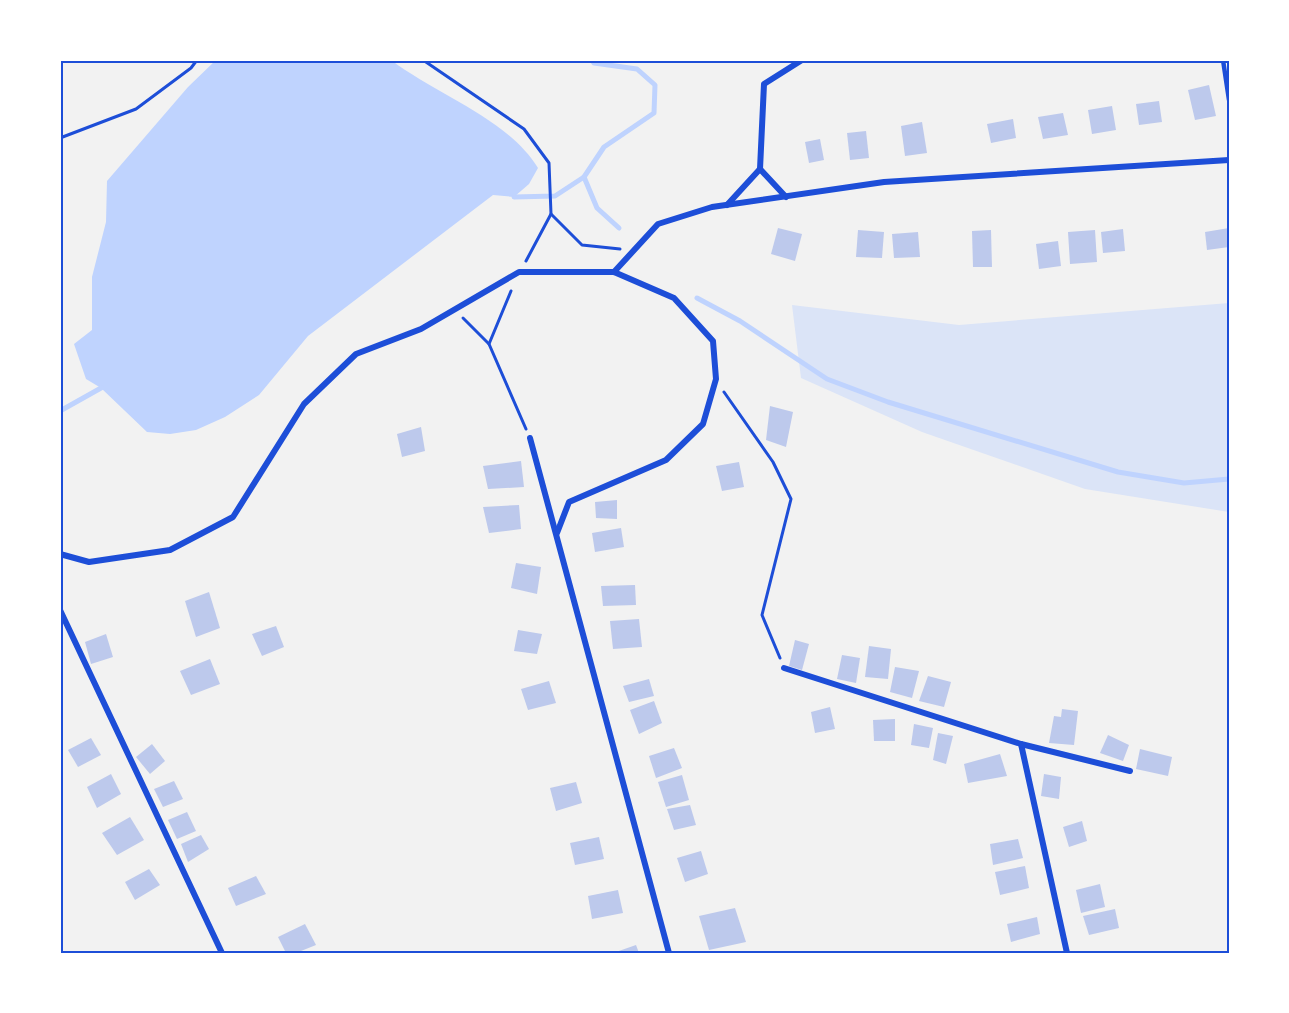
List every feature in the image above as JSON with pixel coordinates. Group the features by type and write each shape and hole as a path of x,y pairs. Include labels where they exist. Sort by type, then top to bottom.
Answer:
{"street":[{"path":"727,205 760,169 764,84 802,60"},
{"path":"614,272 658,224 727,205 884,182 1229,160"},
{"path":"760,169 786,197"},
{"path":"60,554 89,562 170,550 233,517 304,404 356,354 421,329 519,272 614,272 674,298 713,340 716,380 703,424 666,460 570,502 557,532"},
{"path":"530,438 669,953"},
{"path":"60,610 222,953"},
{"path":"784,668 1021,744 1130,771"},
{"path":"1021,744 1067,953"}],"lane":[{"path":"1223,60 1229,100"}],"path":[{"path":"60,138 135,109 191,68 197,60"},
{"path":"423,60 524,129 549,163 551,214 535,248 519,272 489,344"},
{"path":"551,214 582,245 634,251"},
{"path":"455,310 489,344 530,438"},
{"path":"716,380 773,462 791,499 762,615 784,668"}],"shaded area":[{"path":"1229,303 1229,512 1085,489 922,432 801,378 792,305 959,325"}],"water":[{"path":"216,60 391,60 490,121 525,150 538,168 529,184 514,197 493,195 308,336 259,395 225,417 196,430 170,434 147,432 101,388 86,379 74,344 92,330 92,277 106,222 107,181 188,87"}],"building":[{"path":"1209,85 1216,116 1195,120 1188,90"},
{"path":"1159,101 1162,122 1139,125 1136,104"},
{"path":"1112,106 1116,130 1092,134 1088,110"},
{"path":"1063,113 1068,135 1043,139 1038,117"},
{"path":"1013,119 1016,138 991,143 987,124"},
{"path":"922,122 927,153 905,156 901,126"},
{"path":"866,131 869,158 850,160 847,133"},
{"path":"820,139 824,160 809,163 805,142"},
{"path":"778,228 802,234 795,261 771,254"},
{"path":"1229,228 1229,247 1207,250 1205,232"},
{"path":"1123,229 1125,251 1103,253 1101,232"},
{"path":"858,230 884,232 882,258 856,257"},
{"path":"991,230 992,267 973,267 972,231"},
{"path":"1095,230 1097,262 1070,264 1068,232"},
{"path":"918,232 920,257 894,258 892,234"},
{"path":"1058,241 1061,266 1039,269 1036,244"},
{"path":"770,406 793,412 786,447 766,440"},
{"path":"421,427 425,451 402,457 397,434"},
{"path":"521,461 524,487 488,489 483,466"},
{"path":"739,462 744,487 722,491 716,466"},
{"path":"617,500 617,519 596,518 595,502"},
{"path":"519,505 521,529 489,533 483,507"},
{"path":"621,528 624,547 595,552 592,533"},
{"path":"516,563 541,567 537,594 511,588"},
{"path":"635,585 636,605 603,606 601,586"},
{"path":"209,592 220,628 196,637 185,601"},
{"path":"639,619 642,647 613,649 610,621"},
{"path":"276,626 284,647 262,656 252,634"},
{"path":"518,630 542,634 537,654 514,651"},
{"path":"106,634 113,657 91,664 85,642"},
{"path":"795,640 809,644 802,670 789,666"},
{"path":"869,646 891,649 888,679 865,677"},
{"path":"842,655 860,658 856,683 837,679"},
{"path":"210,659 220,684 191,695 180,671"},
{"path":"895,667 919,671 912,698 890,692"},
{"path":"928,676 951,682 944,707 919,701"},
{"path":"649,679 654,696 629,702 623,686"},
{"path":"549,681 556,703 528,710 521,689"},
{"path":"654,701 662,723 639,734 630,710"},
{"path":"830,707 835,729 815,733 811,712"},
{"path":"1062,709 1078,711 1074,745 1049,743 1054,716 1061,717"},
{"path":"895,719 895,741 874,741 873,720"},
{"path":"914,724 933,728 929,748 911,745"},
{"path":"938,733 953,736 946,764 933,760"},
{"path":"1108,735 1129,745 1123,761 1100,753"},
{"path":"91,738 101,755 78,767 68,750"},
{"path":"152,744 165,761 150,774 136,757"},
{"path":"674,748 682,768 656,778 649,756"},
{"path":"1140,749 1172,757 1168,776 1136,769"},
{"path":"1000,754 1007,776 968,783 964,764"},
{"path":"111,774 121,794 97,808 87,787"},
{"path":"1044,774 1061,777 1059,799 1041,796"},
{"path":"682,775 689,800 666,807 658,782"},
{"path":"174,781 183,799 163,807 154,789"},
{"path":"576,782 582,803 556,811 550,788"},
{"path":"690,805 696,825 674,830 667,809"},
{"path":"187,812 196,831 177,839 168,820"},
{"path":"130,817 144,840 117,855 102,833"},
{"path":"1082,821 1087,841 1069,847 1063,827"},
{"path":"201,835 209,849 188,862 181,844"},
{"path":"599,837 604,859 575,865 570,843"},
{"path":"1018,839 1023,858 993,865 990,844"},
{"path":"701,851 708,874 685,882 677,858"},
{"path":"1025,866 1029,888 1000,895 995,872"},
{"path":"149,869 160,885 135,900 125,882"},
{"path":"256,876 266,894 236,906 228,888"},
{"path":"1100,884 1105,907 1081,913 1076,890"},
{"path":"618,890 623,913 592,919 588,896"},
{"path":"735,908 746,942 709,950 699,916"},
{"path":"1115,909 1119,928 1089,935 1083,916"},
{"path":"1037,917 1040,934 1011,942 1007,924"},
{"path":"305,924 316,945 296,953 286,953 278,937"},
{"path":"636,945 639,953 613,953"}],"waterway":[{"path":"514,197 555,196 584,177 604,147 654,113 655,85 637,69 594,63 592,60"},
{"path":"584,177 597,208 619,228"},
{"path":"697,298 740,321 827,379 888,402 1118,472 1184,483 1229,479"},
{"path":"60,411 101,388"}]}
